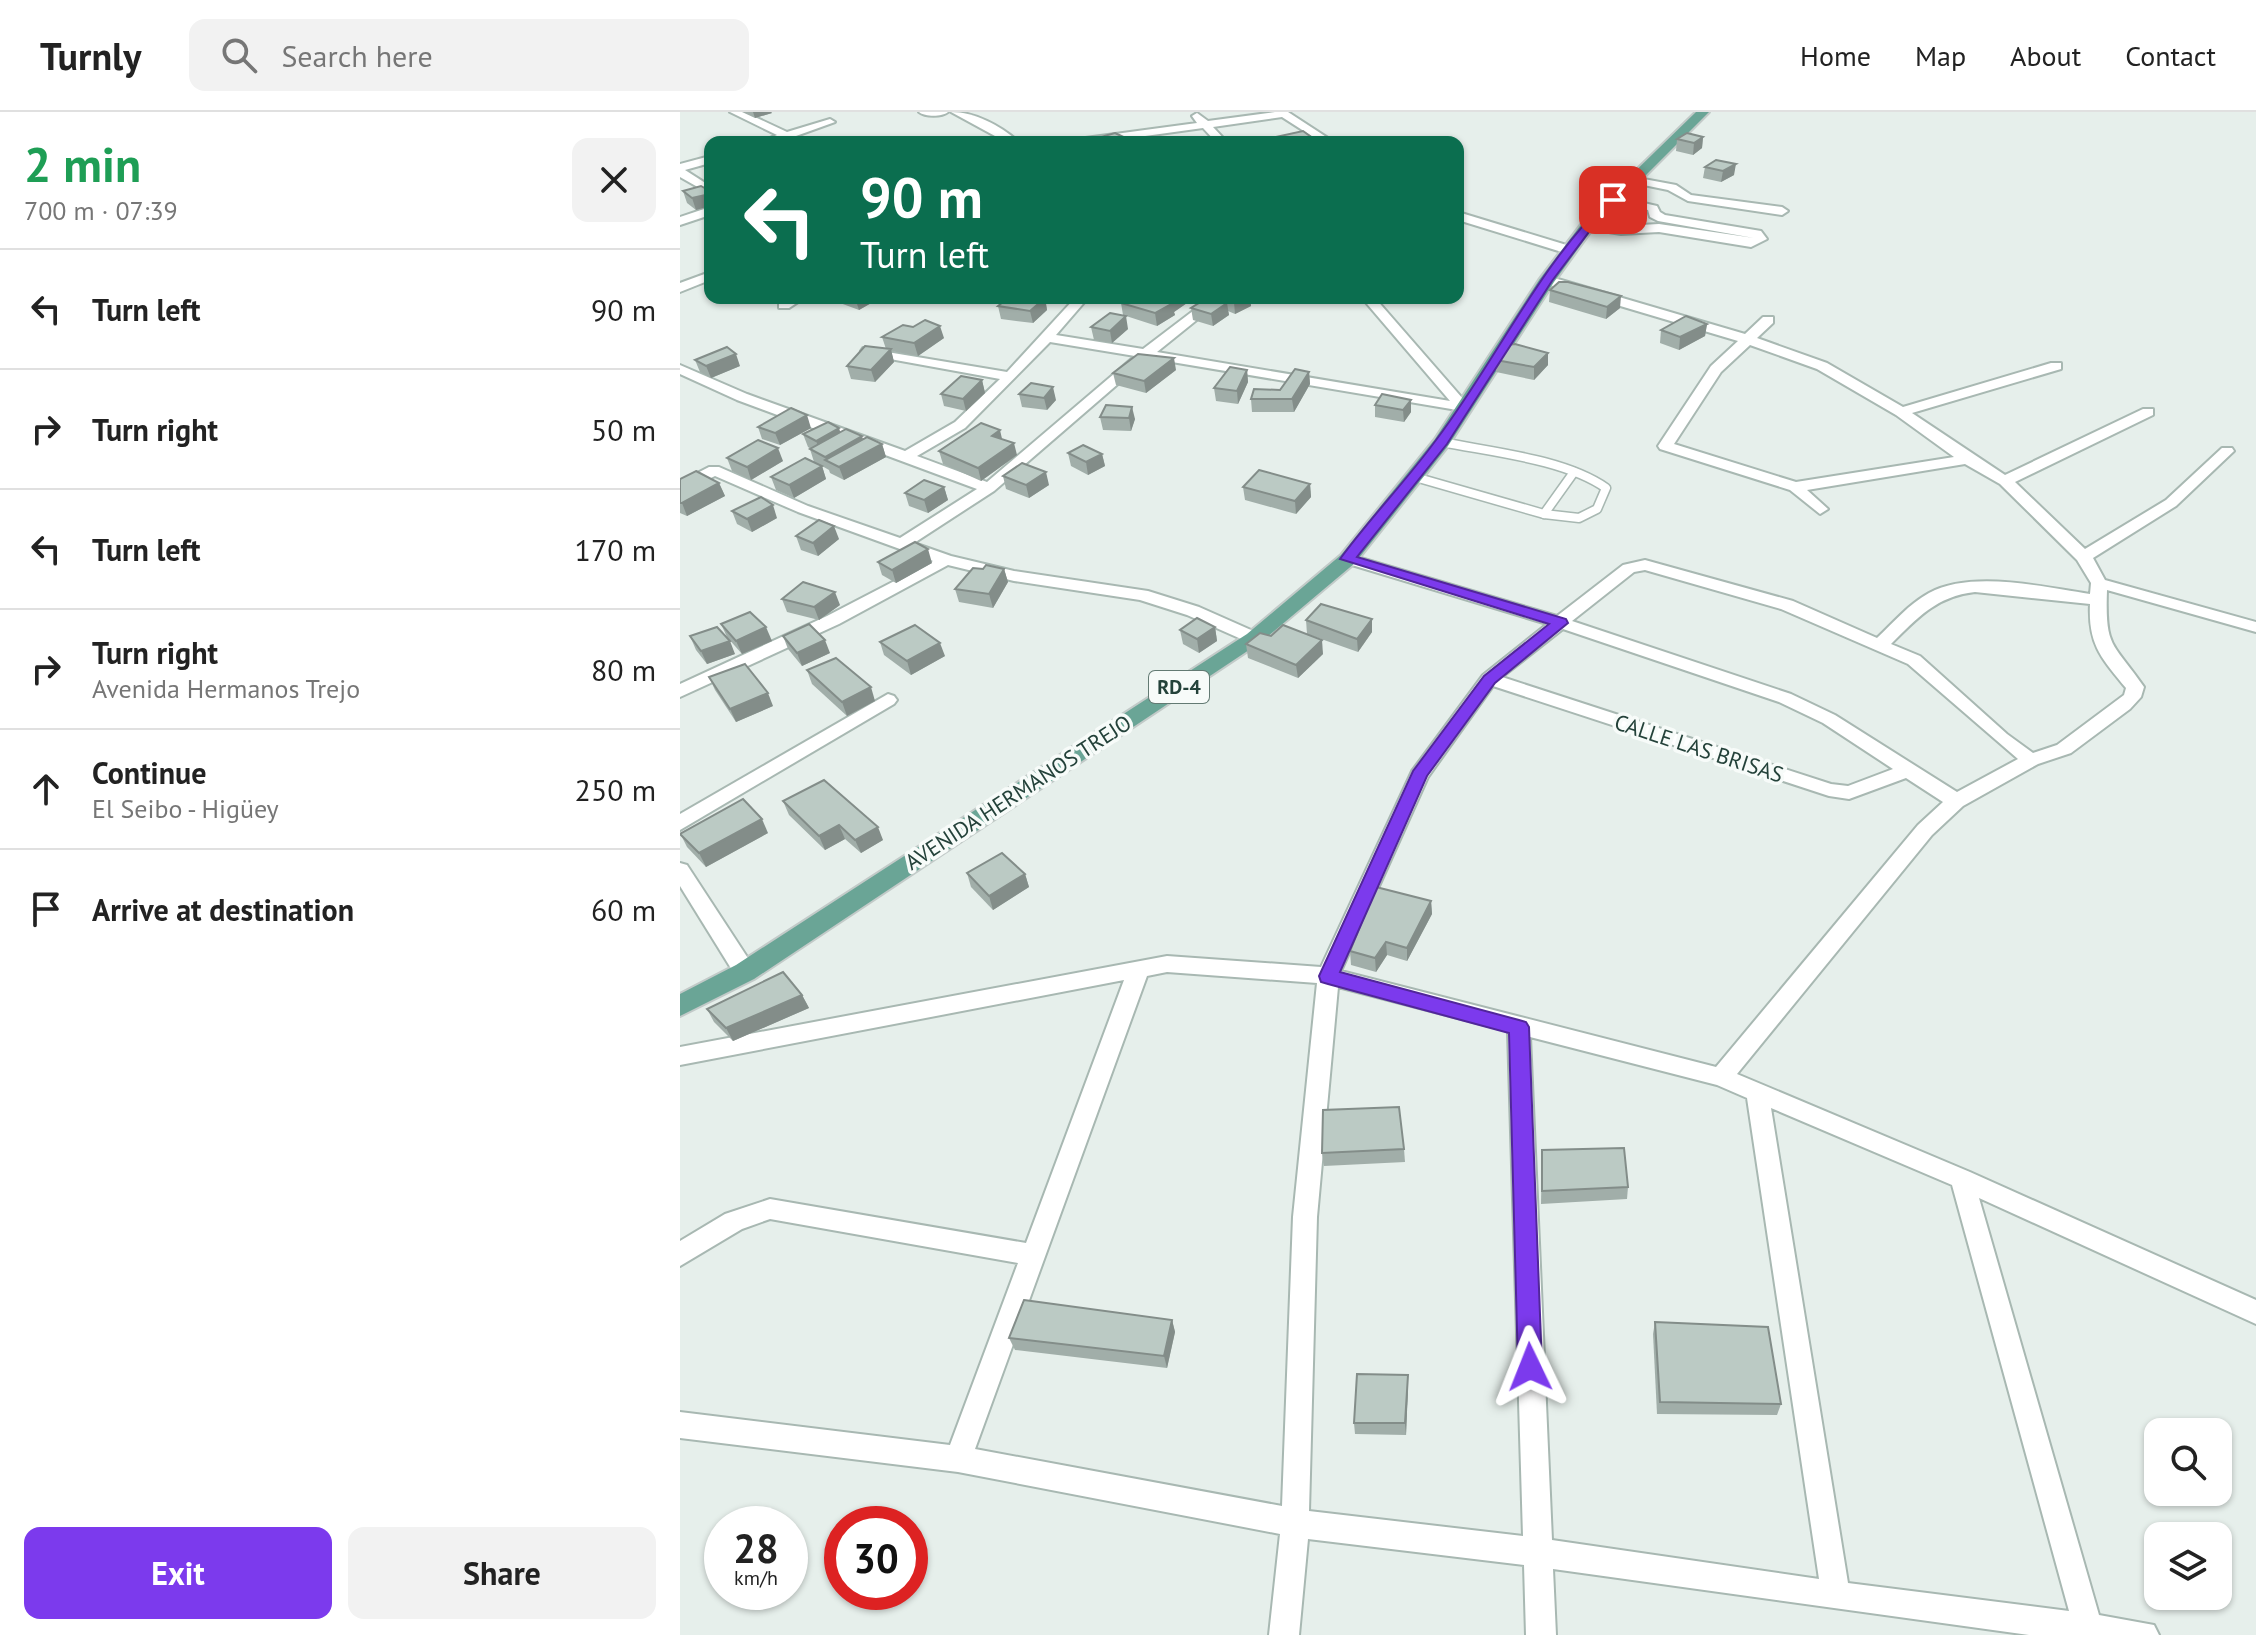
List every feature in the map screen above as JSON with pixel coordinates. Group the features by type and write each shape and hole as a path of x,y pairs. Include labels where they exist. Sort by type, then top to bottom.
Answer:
{"main road":[{"name":"RD-4","path":"1569,250 1588,225 1703,112"},
{"name":"AVENIDA HERMANOS TREJO","path":"680,1006 745,972 1254,638 1348,559 1442,442 1569,250"}],"street":[{"path":"735,112 787,135"},
{"path":"924,112 943,112"},
{"path":"956,112 1004,136"},
{"path":"1194,112 1216,136"},
{"path":"1120,136 1282,113 1319,136"},
{"path":"784,136 830,122"},
{"path":"680,170 704,161"},
{"path":"680,170 704,187"},
{"path":"1629,185 1672,187 1688,198 1782,211"},
{"path":"1588,225 1621,230 1664,224 1757,234 1761,239 1751,243 1664,224 1649,206 1613,200"},
{"path":"680,221 704,213"},
{"path":"1464,218 1569,250"},
{"path":"681,286 704,278"},
{"path":"1547,280 1747,339 1822,366 1901,412 1967,459 2005,481 2084,557 2100,591 2097,629 2107,654 2135,687 2132,697 2064,749 2031,760 1956,801 1925,830 1721,1077"},
{"path":"906,456 960,425 1010,377 1076,304"},
{"path":"900,545 989,488 1145,354 1210,304"},
{"path":"1373,304 1463,407"},
{"path":"1768,320 1716,369 1665,446 1795,487 1820,509"},
{"path":"1046,337 1463,407"},
{"path":"867,351 1010,377"},
{"path":"1901,412 2056,366"},
{"path":"680,369 742,397 989,488"},
{"path":"2005,481 2148,412"},
{"path":"2084,557 2171,503 2227,451"},
{"path":"1795,487 1967,459"},
{"path":"680,488 714,470 803,509 946,560 1014,576 1142,595 1193,611 1254,638"},
{"path":"1348,559 1561,623 1785,698 1829,719 1956,801"},
{"path":"680,691 833,620 946,560"},
{"path":"1284,1635 1295,1523 1305,1217 1328,976 1419,775 1489,679 1629,568 1645,565 1787,605 1914,660 2031,760"},
{"path":"1881,644 1925,602 1943,592 1970,587 2100,591 2256,627"},
{"name":"CALLE LAS BRISAS","path":"1489,679 1829,790 1849,793 1908,770"},
{"path":"680,823 888,700"},
{"path":"680,870 745,972"},
{"path":"680,1056 1167,964 1328,976 1721,1077 1962,1179 2255,1314"},
{"path":"958,1459 1139,968"},
{"path":"1519,1027 1541,1635"},
{"path":"1757,1092 1836,1596"},
{"path":"1962,1179 2089,1632"},
{"path":"680,1255 725,1225 770,1209 1034,1255"},
{"path":"680,1425 958,1459 1295,1523 1536,1552 2089,1632 2144,1635"}],"lane":[{"path":"1415,477 1544,514 1579,518 1597,509 1606,488 1600,480 1574,472 1442,442"},
{"path":"1544,514 1574,472"}],"building":[{"path":"1303,131 1310,136 1280,136"},
{"path":"1687,133 1703,137 1694,143 1677,139"},
{"path":"1716,160 1736,164 1723,171 1705,167"},
{"path":"701,186 704,195 692,198 683,191"},
{"path":"1559,282 1621,296 1607,307 1550,290"},
{"path":"1000,304 1038,304 1030,311 998,306"},
{"path":"1124,304 1171,304 1155,313"},
{"path":"1197,304 1226,304 1211,314 1191,308"},
{"path":"1110,313 1126,316 1110,331 1091,327"},
{"path":"1686,316 1707,324 1680,337 1661,330"},
{"path":"925,320 940,326 914,343 882,337 903,325 913,327"},
{"path":"1508,345 1548,353 1534,367 1496,360"},
{"path":"865,346 891,349 871,370 847,366"},
{"path":"727,347 736,354 706,366 695,360"},
{"path":"1138,354 1174,358 1144,381 1113,373"},
{"path":"1230,367 1247,370 1237,391 1214,388"},
{"path":"1295,369 1309,372 1292,399 1251,399 1254,389 1280,390"},
{"path":"961,376 982,380 963,399 941,394"},
{"path":"1031,383 1053,387 1044,398 1019,394"},
{"path":"1382,394 1411,400 1403,410 1375,405"},
{"path":"1106,405 1132,407 1129,418 1100,417"},
{"path":"791,408 807,415 775,433 758,427"},
{"path":"828,422 839,428 816,441 803,434"},
{"path":"981,423 1000,430 992,436 1014,443 978,468 939,451"},
{"path":"846,429 862,436 825,457 810,449"},
{"path":"867,437 882,444 839,467 825,460"},
{"path":"758,440 778,448 747,467 727,458"},
{"path":"1083,445 1102,454 1086,462 1068,453"},
{"path":"805,458 822,466 789,485 771,477"},
{"path":"1022,463 1046,472 1026,485 1003,476"},
{"path":"1259,470 1310,484 1295,501 1243,487"},
{"path":"696,471 719,483 680,503 680,479"},
{"path":"924,480 944,487 924,500 905,493"},
{"path":"761,497 773,505 747,519 732,511"},
{"path":"819,520 834,526 813,543 796,536"},
{"path":"915,542 928,549 892,570 878,562"},
{"path":"986,565 1004,569 989,594 955,589 973,568 983,569"},
{"path":"803,582 835,592 814,607 782,599"},
{"path":"1321,604 1372,619 1357,639 1306,620"},
{"path":"750,612 766,627 736,641 721,624"},
{"path":"1197,618 1215,627 1197,639 1180,630"},
{"path":"809,624 825,640 797,653 783,636"},
{"path":"915,625 940,643 907,661 880,642"},
{"path":"1283,625 1322,640 1296,665 1246,644 1260,633 1271,636"},
{"path":"717,627 730,641 701,651 690,636"},
{"path":"836,658 871,687 842,702 807,670"},
{"path":"745,664 768,693 730,709 709,677"},
{"path":"824,780 878,827 855,840 839,825 819,836 783,801"},
{"path":"743,799 762,819 699,853 680,834"},
{"path":"1002,853 1025,874 989,896 967,873"},
{"path":"1376,887 1431,901 1407,948 1386,942 1375,958 1350,951"},
{"path":"783,972 802,995 726,1028 707,1009"},
{"path":"1399,1107 1404,1149 1322,1153 1323,1110"},
{"path":"1624,1148 1628,1187 1542,1191 1542,1150"},
{"path":"1024,1300 1172,1320 1164,1356 1009,1338"},
{"path":"1655,1322 1768,1327 1781,1404 1660,1402"},
{"path":"1357,1374 1408,1375 1405,1423 1354,1423"}],"route":[{"path":"1530,1367 1519,1027 1328,976 1419,775 1489,679 1561,623 1348,559 1442,442 1547,280 1588,225 1613,200"}]}
